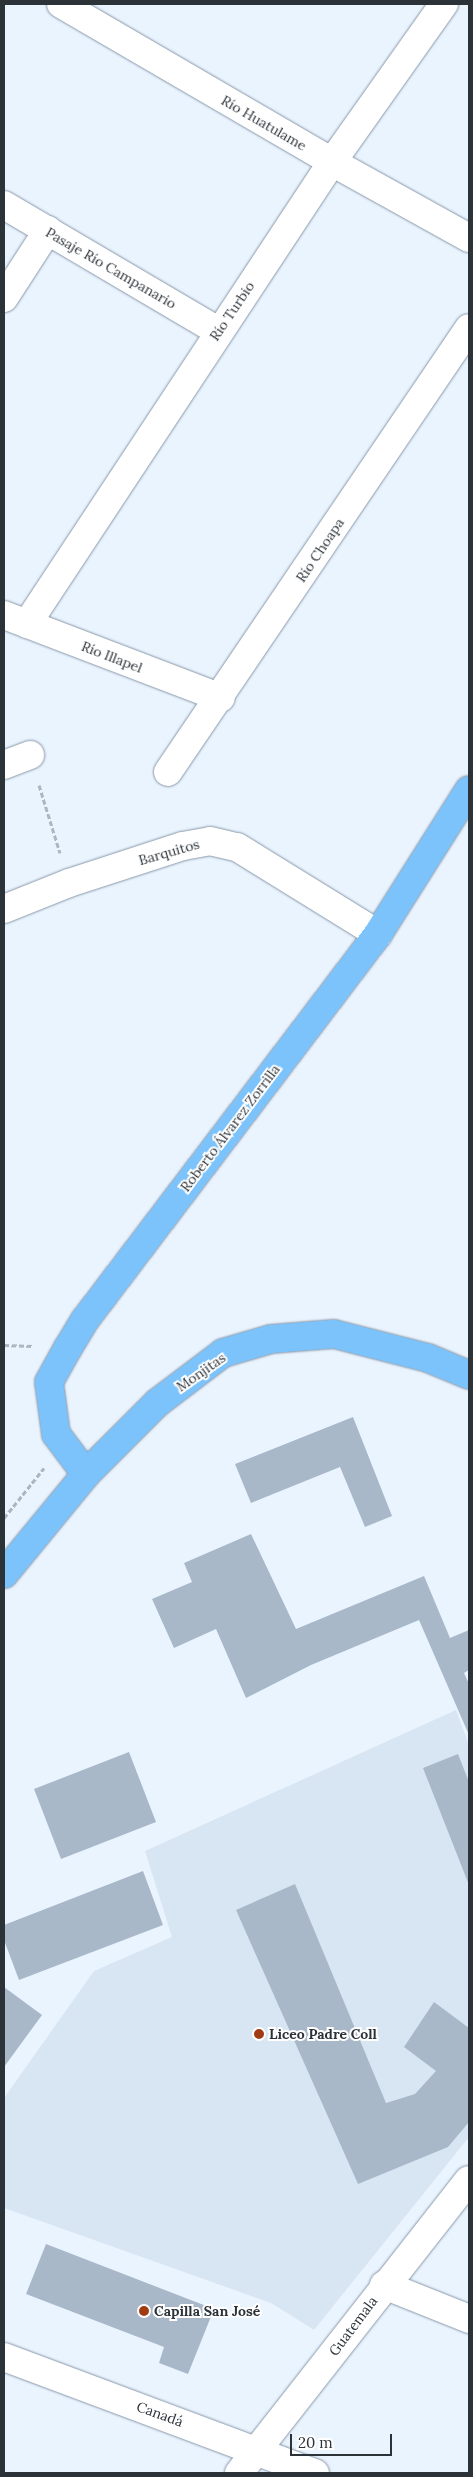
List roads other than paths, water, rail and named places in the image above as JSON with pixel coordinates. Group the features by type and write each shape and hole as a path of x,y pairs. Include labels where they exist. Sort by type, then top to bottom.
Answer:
{"main road":[{"name":"Roberto Álvarez Zorrilla","path":"86,1474 56,1434 49,1382 85,1320 378,934 469,790"},
{"name":"Monjitas","path":"4,1574 86,1474 157,1403 223,1353 271,1339 334,1334 428,1358 469,1374"}],"street":[{"name":"Río Huatulame","path":"62,4 332,162 469,238"},
{"name":"Río Turbio","path":"15,619 218,331 332,162 444,4"},
{"name":"Pasaje Río Campanario","path":"4,204 218,331"},
{"path":"4,298 48,230"},
{"name":"Río Choapa","path":"168,772 221,698 469,328"},
{"name":"Río Illapel","path":"15,619 221,698"},
{"path":"4,765 30,756"},
{"name":"Barquitos","path":"4,909 69,883 183,846 210,841 237,847 378,934"},
{"name":"Guatemala","path":"239,2473 384,2285 469,2180"},
{"path":"384,2285 469,2319"},
{"name":"Canadá","path":"4,2357 258,2450 315,2473"}],"place":[{"name":"Liceo Padre Coll","path":"259,2034"},
{"name":"Capilla San José","path":"144,2311"}]}
